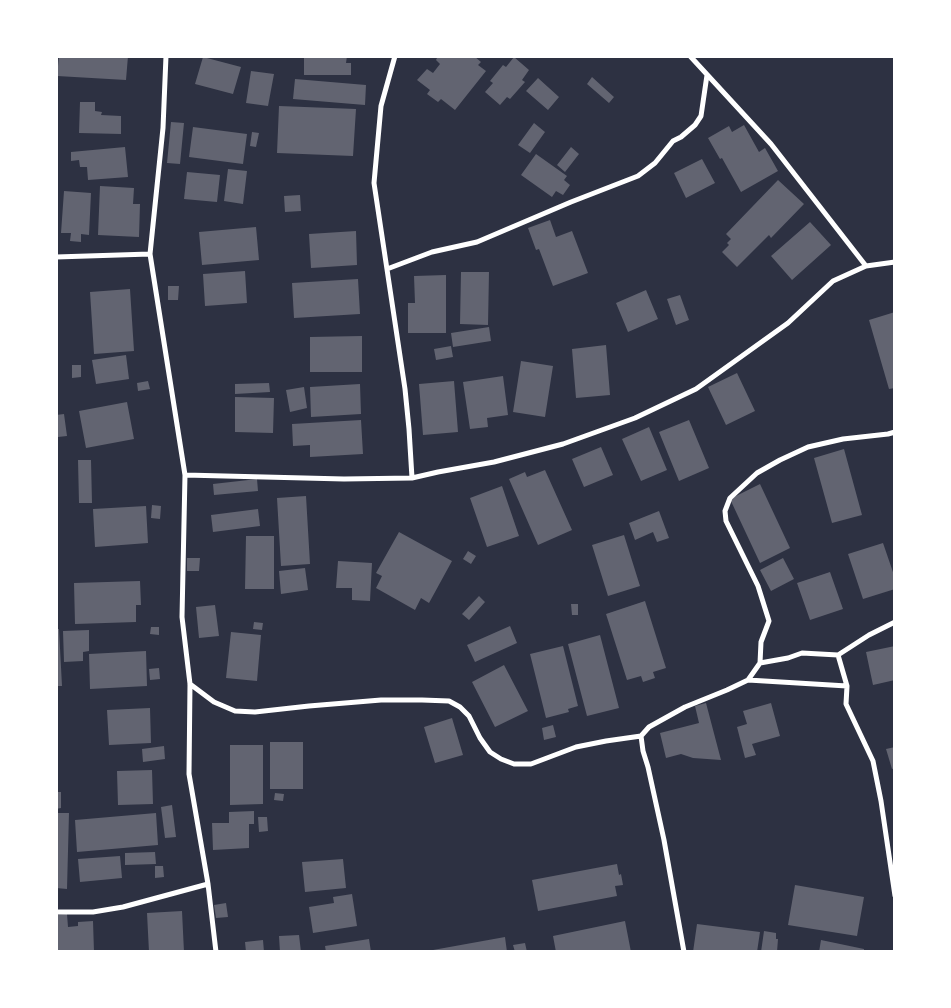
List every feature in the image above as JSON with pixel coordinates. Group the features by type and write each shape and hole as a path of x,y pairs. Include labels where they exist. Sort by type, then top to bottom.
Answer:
{"street":[{"path":"166,56 163,128 150,254 185,475 182,617 190,684 189,774 208,884 216,952"},
{"path":"395,56 381,106 374,183 405,389 410,429 412,478"},
{"path":"690,56 771,144 866,266"},
{"path":"386,269 432,252 477,242 638,176 655,163 673,141 686,134 695,125 701,116 707,75"},
{"path":"56,257 150,254"},
{"path":"185,475 344,479 412,478 494,462 563,444 635,418 696,389 788,323 833,281 866,266 895,262"},
{"path":"748,680 760,663 761,642 769,621 758,586 726,521 725,510 730,498 757,473 808,447 843,439 895,432"},
{"path":"760,663 788,658 802,653 838,656 870,635 895,622"},
{"path":"838,656 847,686 846,704 872,761 881,800 895,896"},
{"path":"190,684 214,702 235,711 255,712 381,700 449,702 460,707 470,716 480,738 490,752 501,760 514,764 530,764 576,747 641,736 649,726 685,707 748,680 847,686"},
{"path":"641,736 664,840 684,952"},
{"path":"56,912 93,912 116,908 208,884"}],"building":[{"path":"59,56 128,56 126,80 57,76"},
{"path":"304,56 347,56 346,63 351,63 351,75 304,75"},
{"path":"438,56 474,56 481,62 478,65 486,71 455,110 441,99 438,102 427,94 430,90 417,80 427,69 433,73 440,64 436,60"},
{"path":"203,57 241,67 233,94 195,84"},
{"path":"514,57 529,70 522,80 525,82 510,99 507,97 500,105 485,92 493,83 490,81 503,65 506,67"},
{"path":"251,71 274,74 268,106 246,103"},
{"path":"592,77 614,97 609,103 587,84"},
{"path":"538,78 559,97 548,110 526,91"},
{"path":"295,79 366,85 365,105 293,99"},
{"path":"80,102 95,102 95,111 102,112 101,115 121,116 121,134 79,133"},
{"path":"279,106 356,109 353,156 277,153"},
{"path":"171,122 184,123 180,164 167,163"},
{"path":"534,123 545,132 530,153 518,145"},
{"path":"744,125 759,152 765,148 778,171 741,192 722,158 720,159 708,138 729,126 732,132"},
{"path":"193,127 247,134 243,164 189,157"},
{"path":"252,132 259,133 256,147 250,146"},
{"path":"125,147 128,177 88,180 87,167 80,167 79,160 71,161 71,152"},
{"path":"571,147 579,154 565,172 557,165"},
{"path":"536,154 567,176 564,180 570,185 563,195 556,191 552,197 521,175"},
{"path":"702,159 715,183 686,198 674,173"},
{"path":"228,169 247,171 243,204 224,201"},
{"path":"187,172 220,175 217,202 184,199"},
{"path":"778,180 804,204 771,238 769,235 737,267 722,252 729,245 727,243 731,239 726,234"},
{"path":"100,186 134,188 133,204 140,204 139,237 98,235"},
{"path":"64,191 91,193 89,235 81,234 81,242 70,241 71,233 61,233"},
{"path":"300,195 301,211 285,212 284,196"},
{"path":"550,220 556,237 572,231 588,273 553,286 539,249 536,250 528,228"},
{"path":"810,222 831,245 792,280 771,256"},
{"path":"256,227 259,260 202,265 199,232"},
{"path":"356,231 357,265 311,268 309,234"},
{"path":"245,271 247,303 205,306 203,274"},
{"path":"461,272 489,272 488,325 460,324"},
{"path":"446,275 446,333 408,333 408,303 415,303 414,276"},
{"path":"358,279 360,314 294,318 292,283"},
{"path":"168,286 179,286 178,300 168,300"},
{"path":"130,289 134,351 94,354 90,292"},
{"path":"646,290 658,319 628,332 616,303"},
{"path":"680,295 689,320 676,325 667,299"},
{"path":"895,312 895,388 889,389 869,320"},
{"path":"489,327 491,341 453,347 451,333"},
{"path":"362,336 362,372 310,372 310,337"},
{"path":"606,345 610,395 576,398 572,349"},
{"path":"451,346 453,357 436,360 434,349"},
{"path":"126,355 129,379 96,384 92,360"},
{"path":"521,361 553,366 545,417 513,412"},
{"path":"72,365 81,365 81,377 72,378"},
{"path":"737,373 755,411 726,425 708,387"},
{"path":"503,376 508,415 487,418 488,427 470,429 463,382"},
{"path":"148,381 150,389 138,391 137,383"},
{"path":"454,381 458,432 423,435 419,384"},
{"path":"269,383 270,392 235,394 235,384"},
{"path":"360,384 361,414 311,417 310,387"},
{"path":"304,387 307,408 290,412 286,390"},
{"path":"235,397 274,398 273,433 235,432"},
{"path":"127,402 134,439 86,448 79,411"},
{"path":"64,414 67,436 58,437 56,415"},
{"path":"361,420 363,454 310,457 310,445 293,446 292,424"},
{"path":"689,420 709,468 679,481 659,432"},
{"path":"649,427 667,470 641,481 622,439"},
{"path":"601,447 613,475 584,487 572,459"},
{"path":"844,449 862,515 832,523 814,458"},
{"path":"78,460 91,460 92,503 79,503"},
{"path":"545,470 572,530 538,545 509,479 525,472 527,477"},
{"path":"257,479 258,491 214,495 213,484"},
{"path":"760,484 790,548 760,563 730,499"},
{"path":"502,486 519,536 487,547 470,498"},
{"path":"306,496 310,564 281,566 277,498"},
{"path":"152,505 161,506 160,519 151,518"},
{"path":"146,506 148,543 95,547 93,509"},
{"path":"258,509 260,526 213,532 211,515"},
{"path":"659,511 669,538 657,542 653,532 635,540 629,523"},
{"path":"399,532 452,561 429,603 421,598 415,610 376,588 382,576 376,573"},
{"path":"624,535 640,586 608,596 592,545"},
{"path":"246,536 274,536 274,589 245,589"},
{"path":"883,543 895,578 895,589 863,599 848,554"},
{"path":"468,551 476,556 471,564 463,559"},
{"path":"187,558 200,558 199,571 187,571"},
{"path":"783,558 794,579 771,591 760,570"},
{"path":"338,561 372,563 370,601 352,600 352,588 336,588"},
{"path":"305,568 308,590 281,594 279,571"},
{"path":"830,572 843,609 810,620 797,583"},
{"path":"140,581 141,605 136,605 136,622 75,624 74,583"},
{"path":"479,596 485,602 469,620 462,614"},
{"path":"645,601 666,668 653,672 655,678 643,682 641,676 627,680 606,614"},
{"path":"571,604 578,604 578,615 572,615"},
{"path":"215,605 219,636 199,638 196,607"},
{"path":"254,622 263,623 262,630 253,629"},
{"path":"510,626 517,643 475,662 467,645"},
{"path":"151,627 159,627 159,635 150,634"},
{"path":"56,629 59,629 62,686 56,686"},
{"path":"89,630 89,651 83,652 83,661 64,662 63,631"},
{"path":"231,632 261,635 257,681 226,678"},
{"path":"600,635 619,708 587,716 568,644"},
{"path":"563,646 578,706 568,709 569,712 546,718 530,654"},
{"path":"895,646 895,680 873,685 866,652"},
{"path":"146,651 147,686 90,689 89,654"},
{"path":"504,665 528,711 495,727 472,682"},
{"path":"159,668 160,679 150,680 149,669"},
{"path":"706,703 721,760 693,758 681,754 666,758 660,733 699,723 695,706"},
{"path":"771,703 780,736 752,744 756,755 745,758 737,727 747,724 743,711"},
{"path":"150,708 151,743 109,745 107,710"},
{"path":"452,718 463,755 435,763 424,727"},
{"path":"553,725 556,737 544,740 542,728"},
{"path":"270,742 303,742 303,789 270,789"},
{"path":"230,745 263,745 263,804 230,805"},
{"path":"164,746 165,759 143,762 142,749"},
{"path":"895,747 895,768 892,769 886,749"},
{"path":"152,770 153,804 118,805 117,771"},
{"path":"56,792 61,792 61,808 56,809"},
{"path":"275,793 284,794 283,801 274,800"},
{"path":"172,805 176,837 165,838 161,807"},
{"path":"254,811 254,824 249,824 249,848 213,850 212,823 229,823 229,812"},
{"path":"56,813 69,813 67,889 56,888"},
{"path":"156,813 158,845 77,852 75,820"},
{"path":"258,817 267,817 268,831 259,832"},
{"path":"155,852 156,864 125,865 125,853"},
{"path":"120,856 122,878 80,882 78,859"},
{"path":"343,859 346,888 305,892 302,862"},
{"path":"617,864 623,885 615,886 617,896 538,911 532,880"},
{"path":"155,866 163,866 164,877 155,878"},
{"path":"795,885 864,897 857,936 788,925"},
{"path":"352,894 357,926 313,933 309,907 334,903 333,897"},
{"path":"226,903 228,917 216,918 214,905"},
{"path":"182,911 184,952 149,952 147,913"},
{"path":"67,914 68,927 78,926 78,922 93,921 94,952 57,952 56,915"},
{"path":"625,921 631,952 556,952 553,936"},
{"path":"697,924 760,932 757,952 693,952"},
{"path":"764,931 776,933 776,939 778,939 777,952 761,952"},
{"path":"299,935 301,952 280,952 279,936"},
{"path":"505,937 507,952 433,952 433,950"},
{"path":"369,939 371,952 326,952 325,946"},
{"path":"263,940 264,952 246,952 245,942"},
{"path":"821,940 864,949 864,952 819,952"},
{"path":"525,943 527,952 515,952 513,945"}]}
